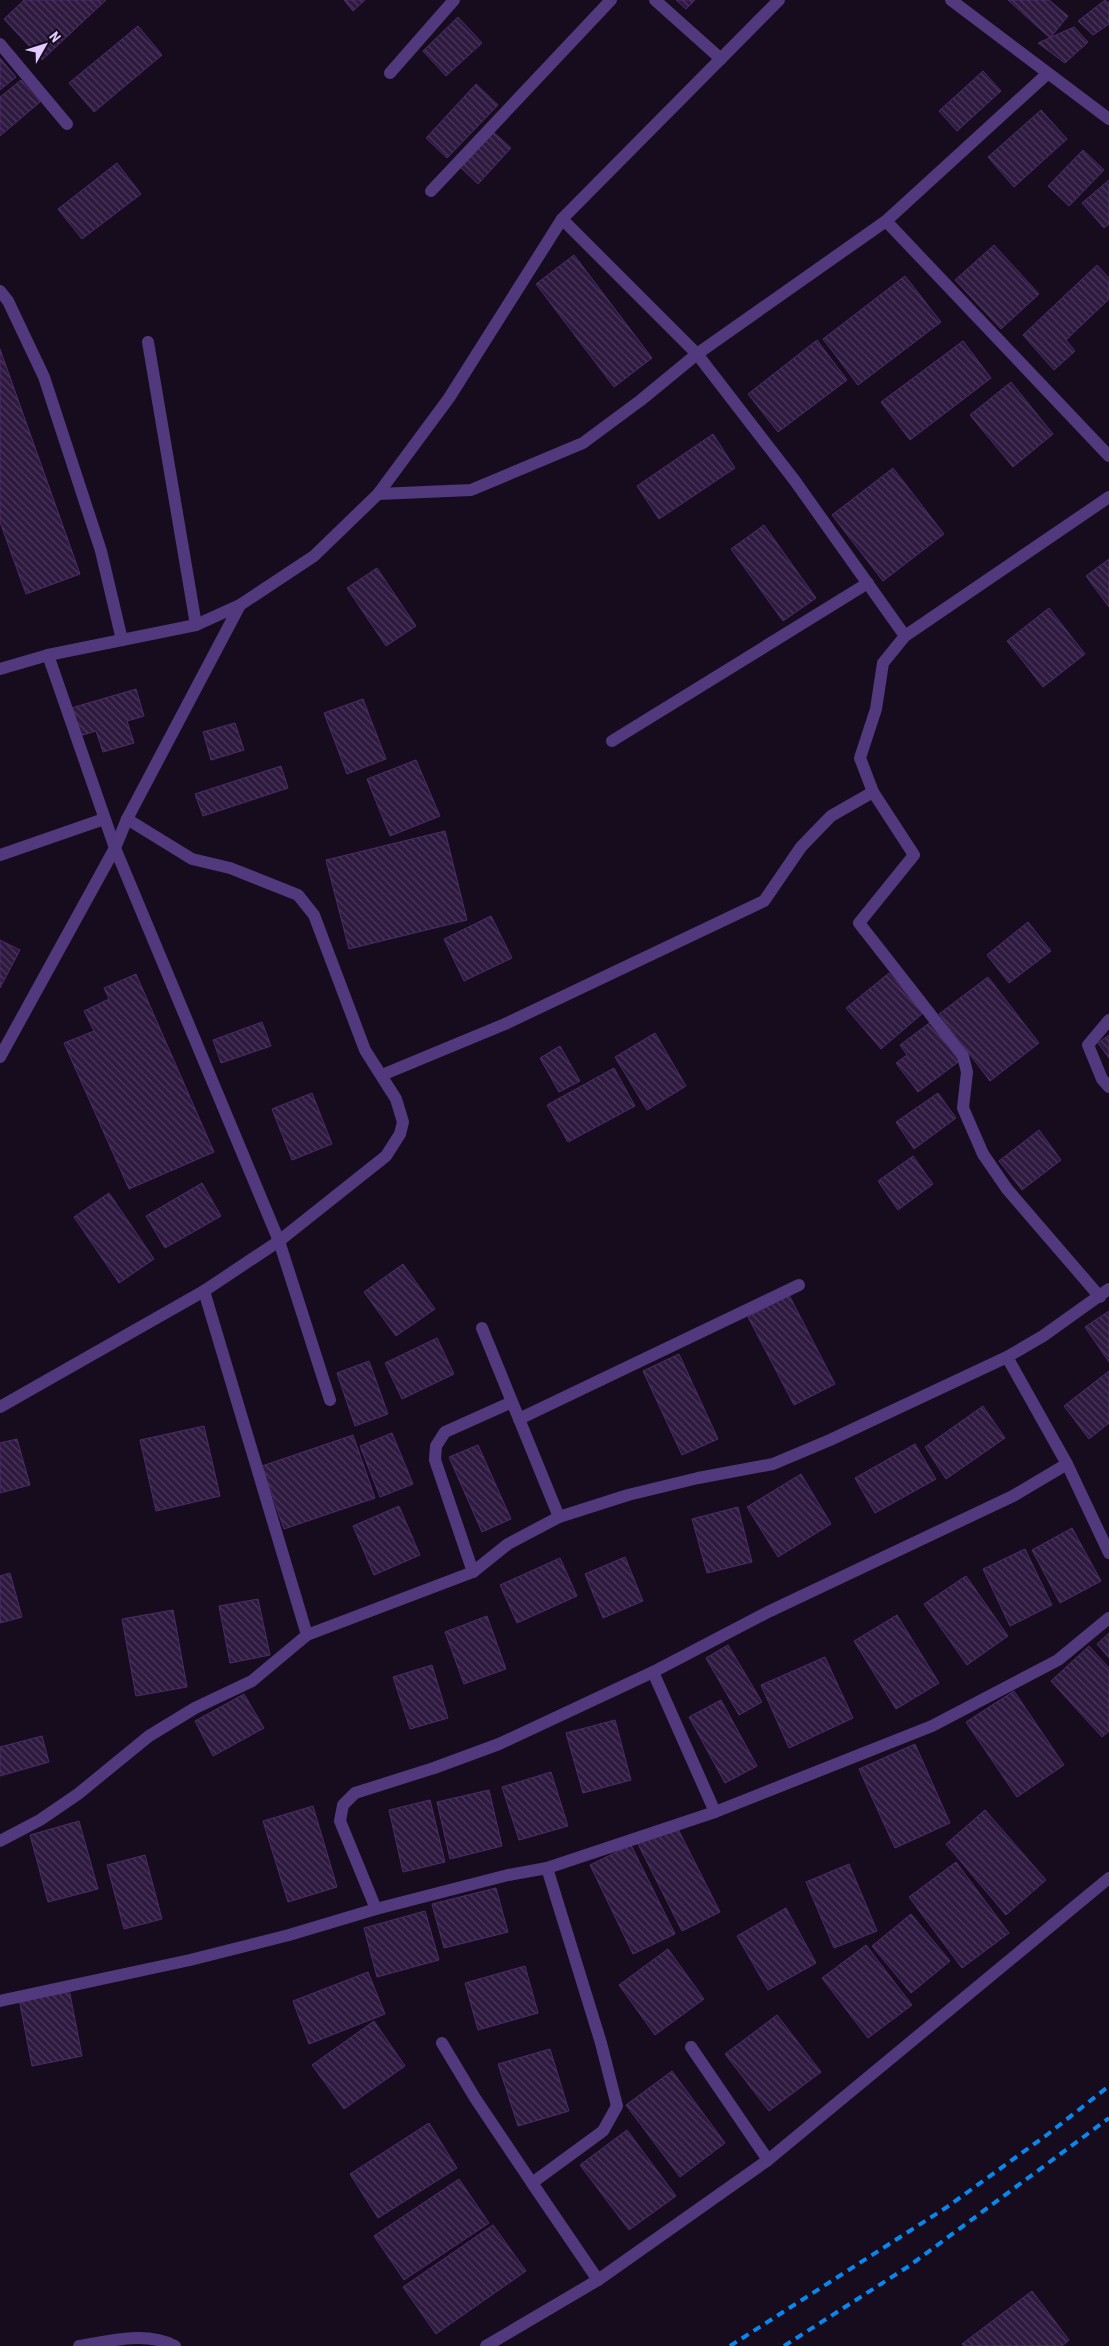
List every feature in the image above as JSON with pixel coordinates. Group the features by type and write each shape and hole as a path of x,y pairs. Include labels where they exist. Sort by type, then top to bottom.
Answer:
{"street":[{"path":"390,73 454,0"},
{"path":"431,191 611,0"},
{"path":"655,0 721,59"},
{"path":"0,669 48,655 196,625 240,605 314,556 378,494 449,398 562,219 780,0"},
{"path":"951,0 1109,119"},
{"path":"0,44 67,124"},
{"path":"378,494 471,490 583,443 641,400 697,354 886,221 1047,74"},
{"path":"562,219 697,354 795,481 905,636"},
{"path":"886,221 1109,456"},
{"path":"0,291 8,301 44,377 101,552 122,640"},
{"path":"148,342 196,625"},
{"path":"0,1841 40,1820 78,1794 149,1736 195,1708 252,1681 307,1635 473,1572 508,1544 559,1517 628,1495 698,1478 773,1464 830,1440 1007,1357 1043,1336 1104,1293 1008,1189 982,1154 963,1108 967,1072 963,1056 859,923 914,855 873,792 860,758 876,709 883,663 905,636 1109,497"},
{"path":"612,740 868,584"},
{"path":"0,1057 115,848 127,819 240,605"},
{"path":"48,655 115,848 279,1241 330,1400"},
{"path":"382,1075 505,1024 764,901 802,847 831,816 873,792"},
{"path":"0,854 104,819"},
{"path":"0,1407 204,1291 279,1241 362,1177 386,1156 396,1142 403,1122 402,1113 366,1050 314,915 298,895 269,881 230,868 192,859 127,819"},
{"path":"1109,1020 1088,1044 1102,1079 1109,1087"},
{"path":"519,1419 799,1285"},
{"path":"204,1291 307,1635"},
{"path":"482,1328 559,1517"},
{"path":"1007,1357 1066,1464 1109,1554"},
{"path":"473,1572 435,1460 436,1446 444,1432 512,1402"},
{"path":"376,1909 340,1822 343,1804 355,1793 384,1785 499,1744 653,1672 768,1612 1013,1496 1066,1464"},
{"path":"0,2001 190,1960 289,1936 376,1909 547,1868 715,1812 932,1726 1058,1660 1109,1618"},
{"path":"653,1672 715,1812"},
{"path":"532,2183 603,2131 617,2106 603,2051 547,1868"},
{"path":"486,2346 598,2280 768,2160 1109,1878"},
{"path":"442,2043 475,2098 598,2280"},
{"path":"690,2047 768,2160"},
{"path":"79,2346 133,2338 163,2340 175,2346"}],"building":[{"path":"24,0 106,0 42,60 4,19"},
{"path":"344,0 365,0 353,11"},
{"path":"676,0 695,0 686,9"},
{"path":"1008,0 1049,0 1068,16 1050,38"},
{"path":"1105,0 1109,3 1109,24 1093,35 1078,21"},
{"path":"458,17 482,43 446,76 423,51"},
{"path":"138,26 162,55 94,112 69,83"},
{"path":"1074,27 1088,42 1065,63 1038,43"},
{"path":"0,58 16,77 0,90"},
{"path":"983,71 1001,91 957,131 939,111"},
{"path":"21,80 40,102 0,136 0,97"},
{"path":"476,84 498,105 447,158 426,138"},
{"path":"1041,110 1067,139 1014,187 988,157"},
{"path":"491,130 511,148 478,184 458,165"},
{"path":"1083,150 1104,170 1069,206 1048,186"},
{"path":"117,163 141,194 82,239 58,209"},
{"path":"1109,180 1109,224 1104,228 1082,203"},
{"path":"994,245 1039,294 1001,329 955,280"},
{"path":"574,255 652,358 614,387 536,284"},
{"path":"1097,265 1109,278 1109,299 1066,340 1075,351 1054,370 1023,335"},
{"path":"905,276 941,322 858,385 823,339"},
{"path":"817,340 847,380 778,432 748,394"},
{"path":"963,341 991,378 910,440 881,402"},
{"path":"0,349 80,574 26,594 0,522"},
{"path":"1011,382 1053,434 1013,467 970,415"},
{"path":"713,434 735,468 659,519 637,486"},
{"path":"893,468 944,534 883,581 832,515"},
{"path":"764,525 816,598 783,621 731,549"},
{"path":"1109,559 1109,607 1086,576"},
{"path":"377,568 416,626 386,646 347,588"},
{"path":"1049,608 1085,654 1043,687 1007,641"},
{"path":"136,689 144,716 127,721 134,743 103,752 96,731 76,737 68,709"},
{"path":"363,699 386,759 347,774 324,713"},
{"path":"235,723 244,750 211,760 203,732"},
{"path":"416,760 440,816 390,836 367,779"},
{"path":"281,766 288,788 203,816 195,794"},
{"path":"445,831 467,920 349,949 326,860"},
{"path":"491,916 512,958 464,981 444,939"},
{"path":"1028,922 1051,951 1009,983 987,955"},
{"path":"0,940 20,950 0,988"},
{"path":"889,973 923,1013 881,1049 846,1008"},
{"path":"136,974 214,1152 129,1189 64,1043 94,1031 84,1011 109,999 104,988"},
{"path":"988,977 1039,1043 990,1081 939,1014"},
{"path":"932,1021 961,1060 918,1092 896,1063 907,1055 900,1045"},
{"path":"262,1022 271,1046 221,1063 213,1040"},
{"path":"655,1033 686,1086 647,1110 615,1057"},
{"path":"1109,1035 1109,1058 1098,1043"},
{"path":"560,1046 580,1081 559,1092 540,1058"},
{"path":"614,1068 635,1106 568,1142 547,1105"},
{"path":"312,1093 332,1144 292,1160 272,1109"},
{"path":"938,1093 956,1118 914,1149 896,1122"},
{"path":"1039,1130 1061,1160 1022,1190 999,1161"},
{"path":"913,1156 933,1184 898,1210 878,1181"},
{"path":"202,1183 221,1216 165,1248 146,1216"},
{"path":"109,1193 154,1259 119,1283 74,1217"},
{"path":"403,1264 435,1309 396,1336 364,1292"},
{"path":"789,1295 835,1384 794,1405 748,1317"},
{"path":"1109,1311 1109,1362 1085,1327"},
{"path":"437,1338 454,1374 402,1399 385,1363"},
{"path":"679,1354 718,1439 682,1455 643,1371"},
{"path":"369,1361 388,1414 355,1426 337,1373"},
{"path":"1109,1371 1109,1423 1089,1439 1064,1406"},
{"path":"983,1406 1005,1438 946,1479 925,1447"},
{"path":"204,1426 220,1496 156,1511 140,1440"},
{"path":"392,1433 413,1484 380,1497 360,1446"},
{"path":"353,1435 375,1498 284,1529 262,1466"},
{"path":"17,1439 30,1485 0,1493 0,1443"},
{"path":"915,1444 936,1479 875,1513 855,1478"},
{"path":"478,1445 511,1519 482,1532 449,1457"},
{"path":"801,1474 831,1524 778,1557 747,1507"},
{"path":"399,1506 420,1555 374,1575 353,1526"},
{"path":"738,1507 752,1562 707,1573 692,1519"},
{"path":"1072,1528 1101,1581 1060,1603 1032,1550"},
{"path":"1025,1549 1052,1605 1010,1626 983,1569"},
{"path":"625,1557 643,1601 603,1618 585,1574"},
{"path":"560,1558 577,1596 517,1623 500,1585"},
{"path":"10,1573 22,1617 0,1623 0,1576"},
{"path":"966,1576 1008,1636 967,1665 924,1604"},
{"path":"258,1599 270,1655 230,1663 219,1606"},
{"path":"173,1610 187,1687 136,1696 122,1619"},
{"path":"897,1615 939,1683 896,1709 854,1641"},
{"path":"487,1616 506,1669 464,1684 445,1632"},
{"path":"1109,1633 1109,1658 1097,1644"},
{"path":"728,1645 762,1702 739,1715 706,1658"},
{"path":"1089,1646 1109,1668 1109,1731 1102,1737 1051,1681"},
{"path":"825,1657 853,1718 789,1748 761,1685"},
{"path":"432,1665 448,1718 410,1729 393,1677"},
{"path":"1014,1691 1064,1765 1017,1797 966,1722"},
{"path":"244,1694 264,1728 213,1756 195,1721"},
{"path":"721,1700 757,1766 725,1783 689,1717"},
{"path":"615,1720 631,1780 583,1793 566,1733"},
{"path":"42,1736 49,1762 0,1776 0,1747"},
{"path":"915,1744 950,1823 895,1848 859,1769"},
{"path":"551,1772 568,1826 519,1840 502,1787"},
{"path":"489,1790 502,1846 450,1859 437,1802"},
{"path":"430,1800 445,1862 403,1872 389,1810"},
{"path":"313,1806 337,1887 288,1902 263,1821"},
{"path":"985,1810 1046,1880 1006,1915 946,1844"},
{"path":"79,1821 98,1889 48,1902 30,1835"},
{"path":"676,1825 720,1912 682,1931 638,1844"},
{"path":"631,1845 675,1934 633,1954 590,1865"},
{"path":"145,1855 162,1919 124,1929 107,1865"},
{"path":"956,1862 1009,1933 962,1968 909,1897"},
{"path":"849,1864 877,1931 834,1948 806,1882"},
{"path":"496,1888 508,1932 444,1948 432,1904"},
{"path":"786,1908 816,1963 768,1990 737,1936"},
{"path":"425,1911 439,1960 377,1977 364,1928"},
{"path":"911,1914 950,1961 911,1993 872,1946"},
{"path":"866,1945 912,2005 868,2038 822,1978"},
{"path":"668,1949 704,1999 655,2035 619,1985"},
{"path":"525,1966 538,2013 478,2030 465,1983"},
{"path":"368,1972 385,2014 309,2044 293,2001"},
{"path":"69,1989 82,2056 32,2066 19,1999"},
{"path":"777,2015 821,2072 769,2111 725,2054"},
{"path":"374,2021 405,2066 344,2109 312,2065"},
{"path":"550,2049 569,2111 518,2126 498,2064"},
{"path":"672,2071 725,2143 680,2177 626,2105"},
{"path":"429,2123 457,2168 378,2218 350,2174"},
{"path":"627,2130 676,2196 629,2230 580,2165"},
{"path":"459,2179 489,2223 404,2280 374,2236"},
{"path":"493,2225 526,2271 436,2334 403,2287"},
{"path":"1032,2291 1069,2340 1062,2346 964,2346 962,2344"}],"railway":[{"path":"730,2346 947,2207 1048,2134 1109,2086"},
{"path":"784,2346 909,2266 1109,2118"}]}
